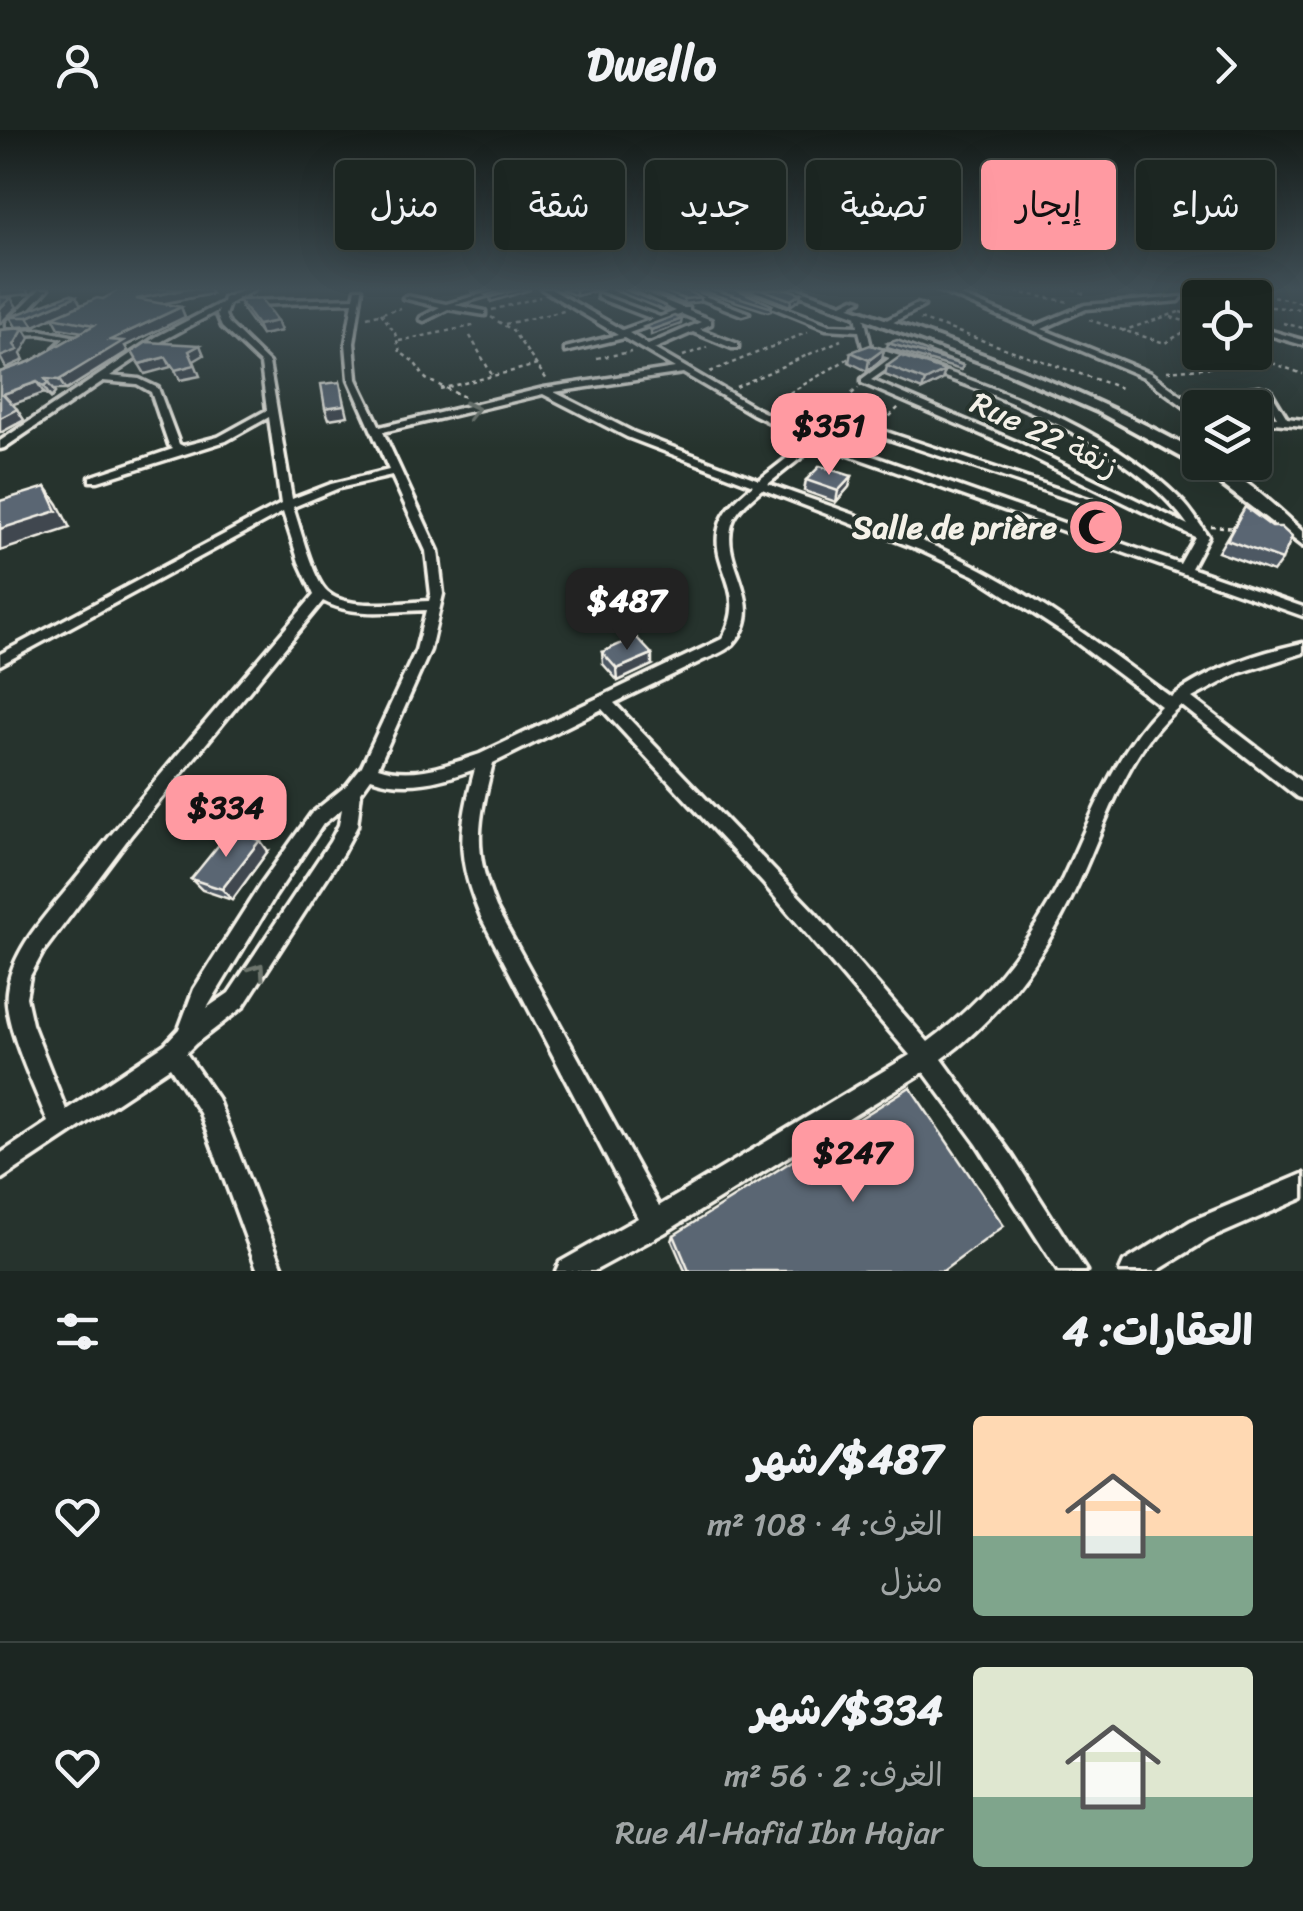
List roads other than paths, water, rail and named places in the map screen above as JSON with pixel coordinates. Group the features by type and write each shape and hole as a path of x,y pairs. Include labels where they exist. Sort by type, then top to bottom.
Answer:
{"main road":[{"path":"930,342 1106,410 1182,452"},
{"path":"1230,480 1303,541"}],"street":[{"path":"51,353 64,342"},
{"path":"2,442 157,342"},
{"path":"242,342 265,364 287,506 305,562 322,595 338,604 367,608 435,606"},
{"path":"270,1271 209,1106 180,1044 201,996 268,890 317,819 353,790 368,770 423,650 435,606 436,567 432,551 376,431 350,364 352,342"},
{"path":"568,350 595,342"},
{"path":"638,342 723,394 816,440 1303,612"},
{"path":"647,348 661,342"},
{"path":"726,342 736,346"},
{"path":"865,342 866,348 897,357 1062,426 1137,466 1199,531 1184,568"},
{"path":"1070,342 1147,375 1182,399"},
{"name":"Rue 22 زنقة","path":"897,357 865,381 1015,445 1199,531"},
{"path":"376,431 548,390 683,370"},
{"path":"102,378 139,382 155,390 176,448 181,450"},
{"path":"548,390 631,436 924,547 978,572 1177,702 1303,792"},
{"path":"1272,401 1284,421"},
{"path":"94,479 222,439 272,411"},
{"path":"829,416 1103,508"},
{"path":"1272,420 1303,423"},
{"path":"368,770 387,777 412,778 442,774 486,759 727,642 740,626 742,600 728,552 726,524 735,508 816,440"},
{"path":"0,660 287,506 335,486 394,472"},
{"path":"61,1127 21,1024 16,997 20,972 36,944 125,830 322,595"},
{"path":"569,1271 655,1224 926,1058 974,1018 1045,927 1070,882 1112,786 1140,742 1177,702 1216,679 1299,647"},
{"path":"605,703 714,816 926,1058 1004,1162 1073,1271"},
{"path":"486,759 468,823 470,871 488,913 655,1224"},
{"path":"0,1168 180,1044 236,1000 342,837 348,826 353,790"},
{"path":"1133,1271 1200,1230 1303,1186"}],"place":[{"name":"Salle de prière","path":"1096,527"}]}
